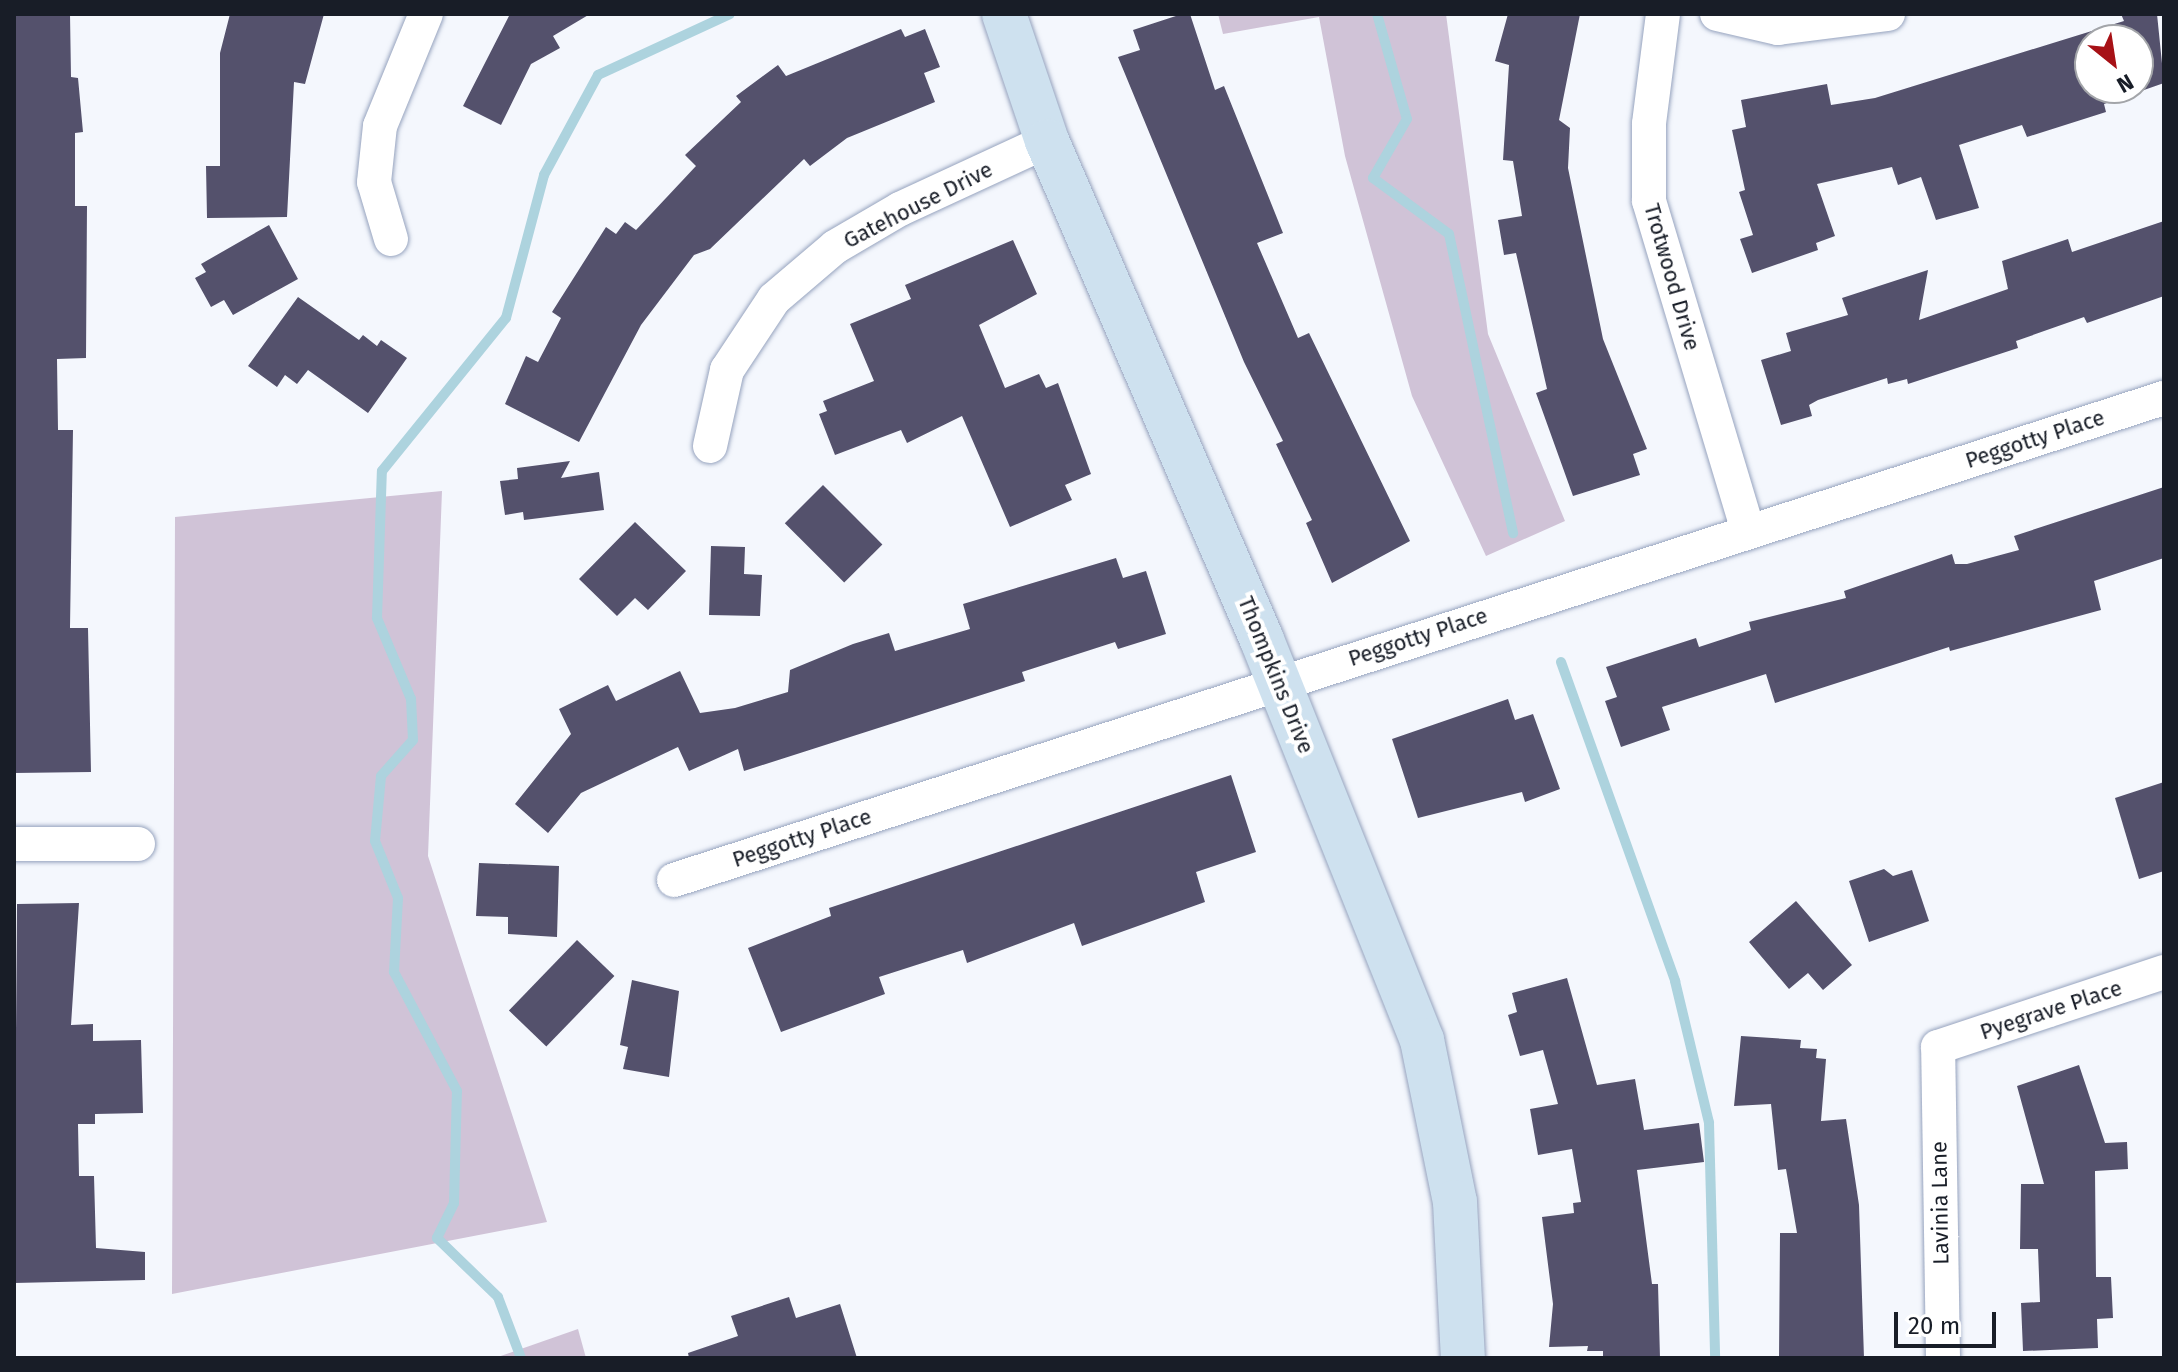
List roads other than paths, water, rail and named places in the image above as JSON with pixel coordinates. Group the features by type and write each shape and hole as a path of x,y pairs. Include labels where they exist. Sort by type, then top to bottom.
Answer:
{"street":[{"path":"391,239 374,182 380,126 426,14"},
{"name":"Thompkins Drive","path":"1004,14 1047,141 1279,682 1422,1040 1455,1202 1463,1358"},
{"name":"Trotwood Drive","path":"1663,14 1649,124 1649,201 1748,532"},
{"path":"1717,14 1778,28 1888,14"},
{"name":"Gatehouse Drive","path":"710,446 727,370 774,299 848,239 1047,141"},
{"name":"Peggotty Place","path":"674,880 2164,398"},
{"path":"14,844 138,844"},
{"name":"Pyegrave Place","path":"1938,1047 2164,972"},
{"name":"Lavinia Lane","path":"1938,1047 1943,1358"}],"waterway":[{"path":"521,1358 498,1297 437,1238 454,1203 457,1091 394,972 398,898 375,841 381,776 413,740 411,699 377,618 382,471 506,318 544,175 598,75 730,14"},
{"path":"1377,14 1407,119 1373,178 1449,234 1513,533"},
{"path":"1561,662 1675,981 1709,1123 1715,1358"}]}
